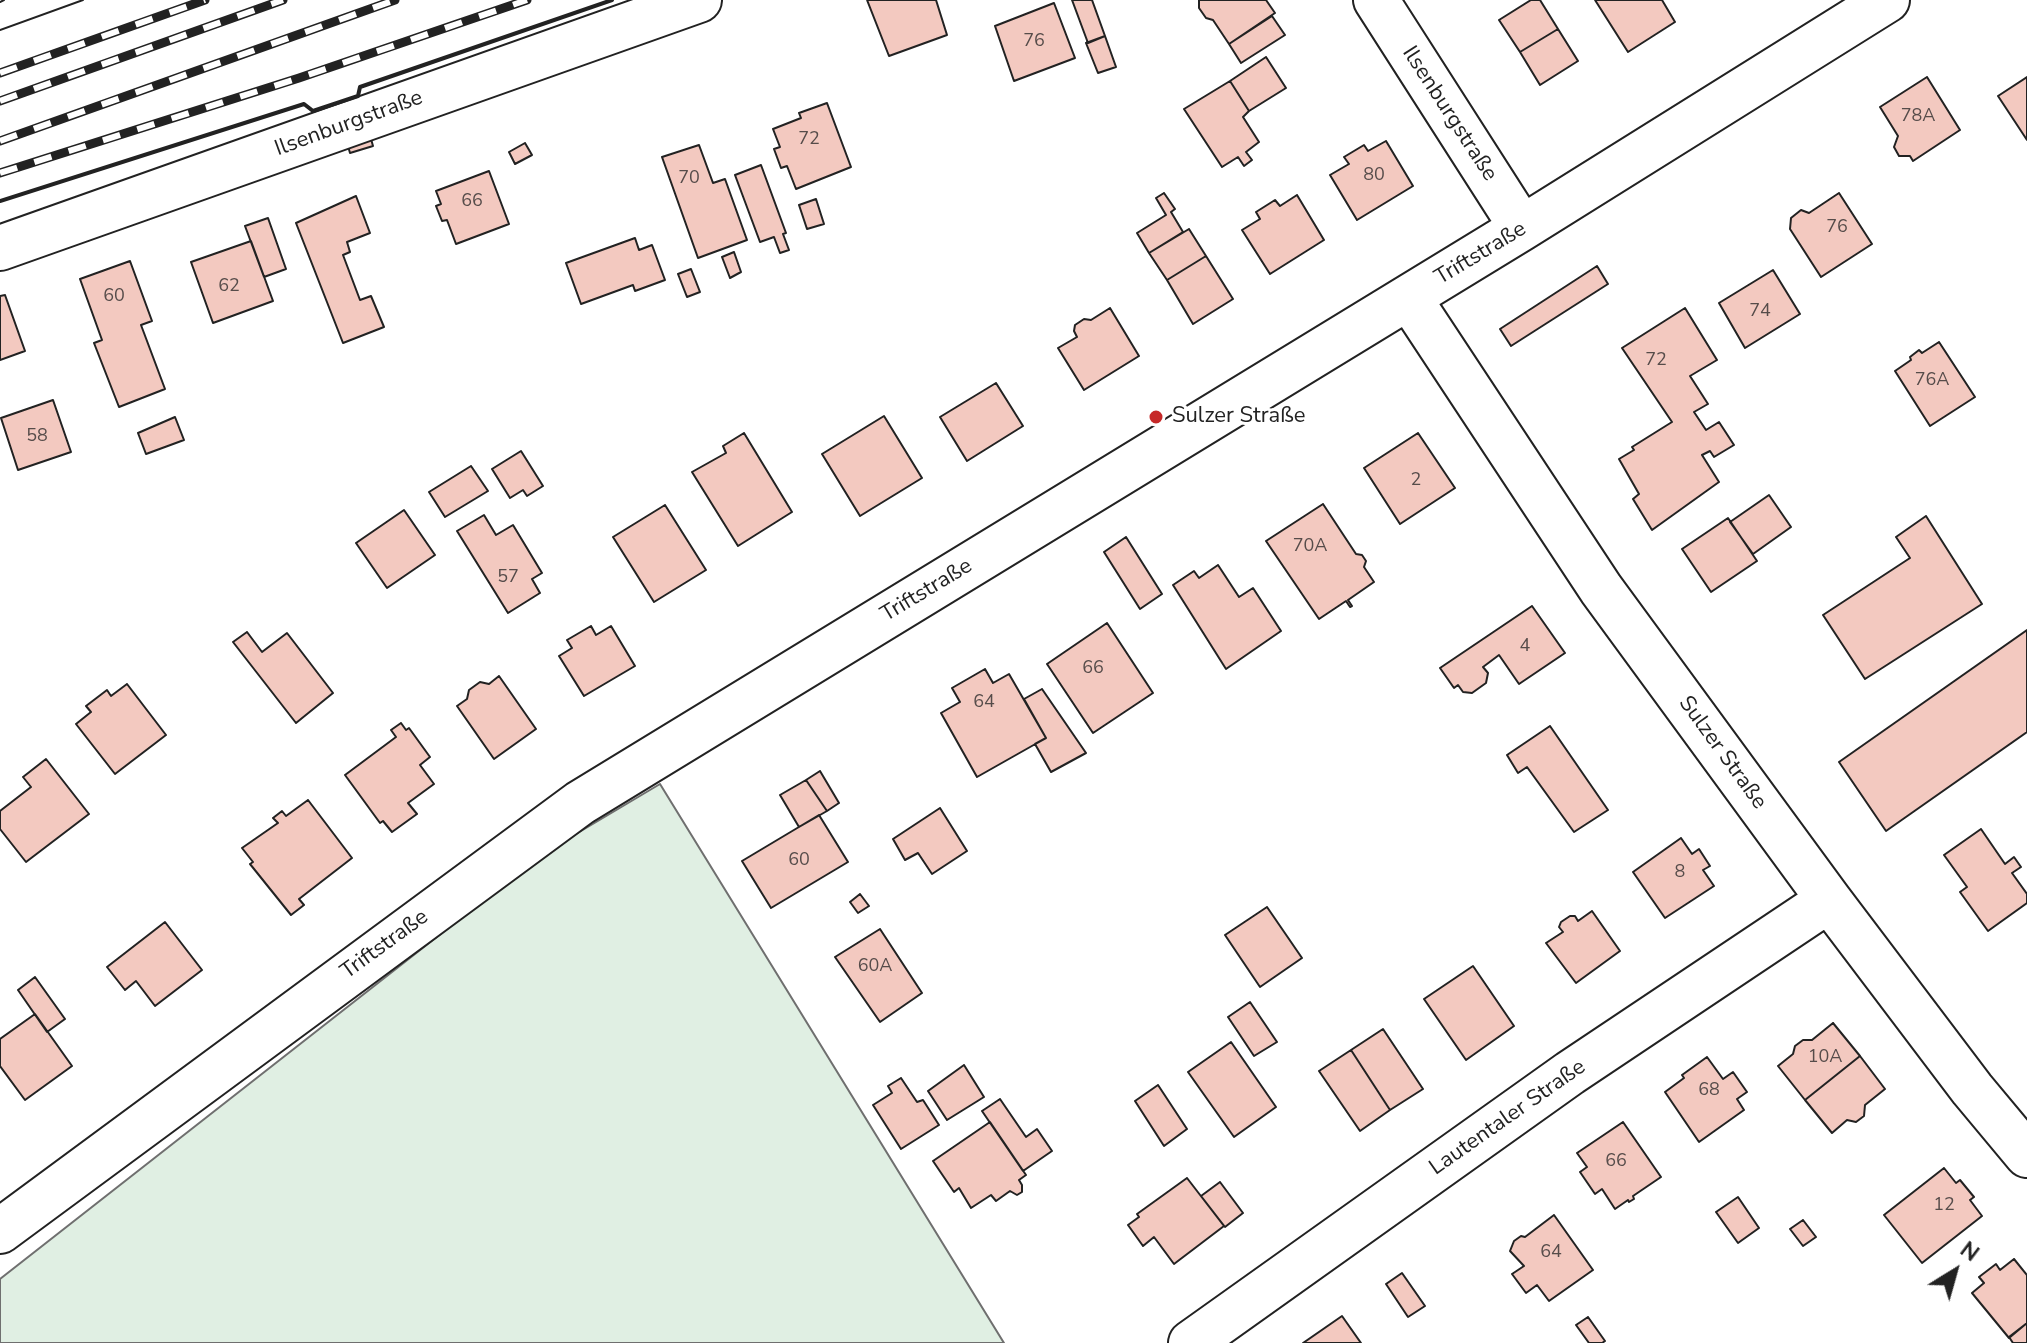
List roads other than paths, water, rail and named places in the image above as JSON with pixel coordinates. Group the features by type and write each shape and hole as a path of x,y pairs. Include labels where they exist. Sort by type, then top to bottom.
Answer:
{"street":[{"name":"Ilsenburgstraße","path":"0,248 699,0"},
{"name":"Ilsenburgstraße","path":"1376,0 1522,228"},
{"name":"Triftstraße","path":"0,1231 580,803 1409,298 1887,0"},
{"name":"Sulzer Straße","path":"1409,298 1601,589 1829,900 1972,1089 2027,1155"},
{"name":"Lautentaler Straße","path":"1191,1343 1570,1073 1829,900"}],"tram line":[{"path":"0,2 4,0"},
{"path":"0,30 83,0"}],"railway":[{"path":"0,73 205,0"},
{"path":"0,101 283,0"},
{"path":"0,141 395,0"},
{"path":"0,173 299,78 527,0"}],"place":[{"name":"Sulzer Straße","path":"1156,417"}]}
